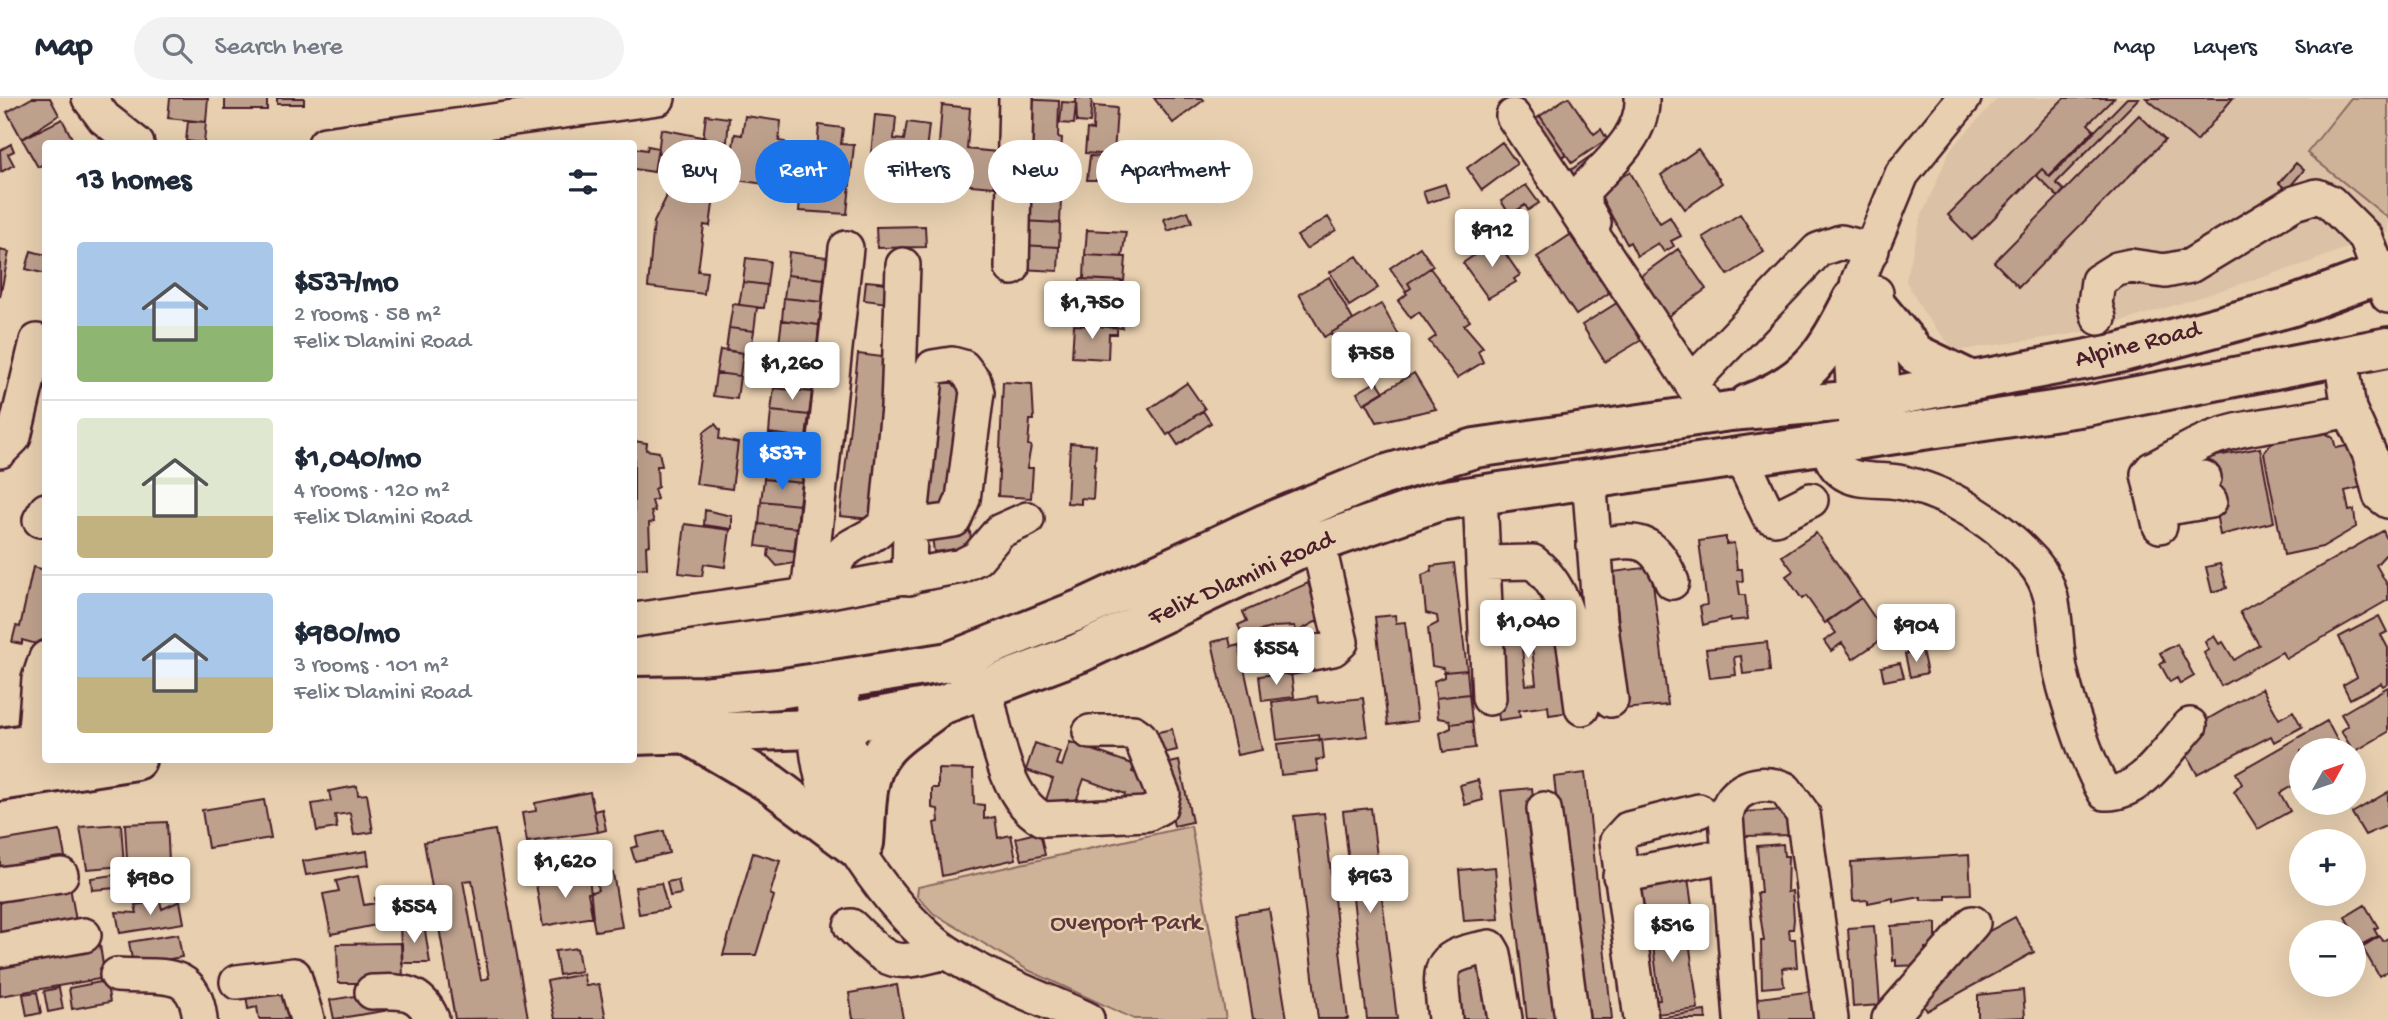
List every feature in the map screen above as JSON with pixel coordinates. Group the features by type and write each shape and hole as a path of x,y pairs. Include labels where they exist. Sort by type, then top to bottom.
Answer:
{"main road":[{"name":"Alpine Road","path":"1870,424 1972,381 2119,353 2385,280"},
{"path":"1709,394 1779,392 1811,368 1865,303 1916,354 1972,381"},
{"name":"Alpine Road","path":"1870,424 2086,406 2388,347"},
{"name":"Felix Dlamini Road","path":"637,697 702,696 825,683 949,662 1082,609 1267,523 1384,475 1475,448 1561,433 1709,394 1870,424"},
{"name":"Felix Dlamini Road","path":"637,735 831,726 941,705 1079,653 1294,551 1440,500 1740,455 1870,424"},
{"path":"687,734 770,783 859,845 867,797 878,759 893,742 941,705"},
{"path":"0,781 117,763"}],"street":[{"path":"89,98 104,118 132,140"},
{"path":"378,140 469,133 658,98"},
{"path":"1012,268 1016,98"},
{"path":"1642,98 1640,118 1634,132 1584,190 1584,205 1663,320 1709,394"},
{"path":"1964,98 1902,174 1872,250 1865,303 1849,324 1870,424 1832,461 1842,472 1855,477 1898,482 1931,491 1973,513 2034,563 2050,590 2060,672 2095,776 2105,793 2120,794 2137,784 2190,725"},
{"path":"1513,116 1709,394"},
{"path":"2099,318 2095,304 2098,281 2117,269 2131,266 2165,271 2190,265 2294,203 2317,196 2330,202 2366,238 2385,280"},
{"path":"1709,394 1818,250 1841,242 1872,250"},
{"path":"820,593 846,248"},
{"path":"820,593 840,555 880,530 887,519 898,407 903,265"},
{"path":"0,451 15,437 37,341"},
{"path":"2341,357 2349,409 2366,442 2380,495 2388,501"},
{"path":"2207,490 2156,508 2149,471 2214,437 2259,425 2322,418 2349,409"},
{"path":"1740,455 1769,516 1775,517 1811,500"},
{"path":"1484,563 1533,562 1559,592 1597,704 1594,546 1588,477"},
{"path":"1480,494 1489,698"},
{"path":"637,620 909,578 972,562 1000,531 1027,519"},
{"path":"909,578 910,526"},
{"path":"1594,546 1630,540 1639,542 1664,560 1672,582"},
{"path":"1290,657 1333,649 1341,642 1318,543"},
{"path":"26,744 42,670"},
{"path":"825,683 831,726 859,845 878,880 892,898 946,951 1087,1019"},
{"path":"985,688 1016,795 1029,812 1043,819 1147,814 1160,807 1163,794 1140,737 1133,733 1090,732"},
{"path":"1741,1019 1726,816 1731,798 1737,792 1756,785 1785,789 1802,814 1831,1019"},
{"path":"1544,809 1572,1019"},
{"path":"1641,1019 1616,849 1620,835 1628,830 1699,811"},
{"path":"1620,877 1707,859"},
{"path":"0,884 61,875"},
{"path":"1889,1019 1973,923"},
{"path":"851,926 877,952 895,961 904,963 946,951"},
{"path":"0,950 84,935"},
{"path":"1444,1019 1441,978 1444,964 1454,955 1490,947 1494,954 1505,1019"},
{"path":"117,975 178,979 194,992 200,1019"},
{"path":"237,982 294,975 307,1019"},
{"path":"372,992 407,991 427,1005 432,1019"}],"shaded area":[{"path":"1998,98 2351,98 2308,153 2388,218 2388,232 2307,263 2092,331 1955,351 1925,315 1906,281 1921,218 1950,150"}],"green space":[{"path":"2351,98 2388,98 2388,218 2307,153"},
{"name":"Overport Park","path":"1191,826 1226,1019 1134,1019 1028,970 933,913 917,896 918,887"}],"building":[{"path":"32,98 50,98 59,115 22,139 7,112"},
{"path":"170,98 208,98 206,122 168,118"},
{"path":"225,98 267,98 267,110 225,110"},
{"path":"277,98 304,98 304,104 277,104"},
{"path":"1076,98 1092,98 1090,123 1077,122"},
{"path":"1154,98 1202,98 1204,100 1173,123"},
{"path":"1569,98 1594,134 1601,129 1607,139 1572,163 1540,116"},
{"path":"2064,98 2114,98 2088,124 2094,130 2049,176 2042,169 1972,240 1948,215"},
{"path":"2127,98 2139,98 2056,183 2064,190 2058,197 2036,175 2042,169 2050,177"},
{"path":"2146,98 2233,98 2197,141"},
{"path":"1019,99 1059,101 1058,137 1062,140 1017,140"},
{"path":"1062,102 1076,103 1074,124 1060,123"},
{"path":"942,105 970,108 968,140 939,140"},
{"path":"1094,106 1117,108 1115,140 1096,140 1096,154 1085,153 1087,129 1093,130"},
{"path":"706,115 729,118 727,140 703,139"},
{"path":"875,115 896,117 894,139 904,140 872,140"},
{"path":"2139,115 2165,140 2019,287 1994,262"},
{"path":"745,116 781,121 779,140 755,140 755,183 741,181 741,140 734,140 735,134 742,135"},
{"path":"1540,116 1566,154 1558,160 1532,121"},
{"path":"62,119 73,140 42,140 42,164 38,167 22,139"},
{"path":"188,121 206,122 204,140 186,140"},
{"path":"907,122 929,125 927,140 904,140"},
{"path":"819,125 843,128 842,140 818,140"},
{"path":"661,129 717,140 660,140"},
{"path":"1502,142 1517,164 1482,190 1467,168"},
{"path":"11,144 14,151 8,154 14,165 1,172 0,150"},
{"path":"850,145 854,145 850,184"},
{"path":"648,146 658,148 654,172 637,169 637,148 647,150"},
{"path":"1698,149 1722,183 1685,209 1661,175"},
{"path":"974,150 988,151 988,186 974,185"},
{"path":"1592,155 1598,164 1575,181 1568,172"},
{"path":"1090,156 1096,156 1096,180 1087,180"},
{"path":"2296,163 2304,170 2287,190 2279,183"},
{"path":"1630,172 1660,223 1670,217 1681,236 1671,241 1674,246 1664,252 1658,243 1637,256 1630,242 1627,244 1598,191"},
{"path":"1445,184 1449,196 1427,203 1423,191"},
{"path":"1526,185 1539,203 1528,210 1525,205 1510,215 1501,201"},
{"path":"664,203 713,203 710,226 704,225 698,271 707,272 704,294 648,287 654,222"},
{"path":"800,203 848,203 847,214 799,211"},
{"path":"1023,203 1061,203 1060,223 1022,221"},
{"path":"1188,211 1192,222 1168,231 1164,219"},
{"path":"1740,214 1764,252 1728,275 1703,237"},
{"path":"1328,217 1336,230 1306,249 1297,236"},
{"path":"1022,221 1060,223 1059,247 1021,245"},
{"path":"925,226 926,247 877,248 876,227"},
{"path":"1087,230 1126,232 1122,257 1085,255"},
{"path":"1570,235 1609,293 1576,315 1537,257"},
{"path":"1496,240 1520,275 1514,279 1516,282 1488,298 1463,263"},
{"path":"1021,245 1059,247 1058,271 1020,269"},
{"path":"1420,247 1433,266 1408,283 1411,288 1406,291 1390,268"},
{"path":"1678,249 1706,289 1667,317 1639,277"},
{"path":"0,250 9,252 0,297"},
{"path":"31,251 42,254 42,273 26,269"},
{"path":"789,252 827,257 824,279 787,275"},
{"path":"1085,255 1126,257 1124,281 1084,279"},
{"path":"1357,256 1378,288 1349,306 1330,272"},
{"path":"746,258 770,261 767,285 743,282"},
{"path":"1430,268 1470,321 1464,325 1483,347 1478,351 1483,362 1457,378 1429,341 1436,336 1419,312 1411,318 1398,301 1411,288 1408,283"},
{"path":"787,275 824,279 822,302 784,298"},
{"path":"1329,277 1353,320 1324,337 1299,294"},
{"path":"1080,279 1122,281 1119,310 1123,310 1122,328 1081,325"},
{"path":"866,281 897,284 895,304 864,300"},
{"path":"743,282 767,285 764,308 739,305"},
{"path":"784,298 822,302 819,325 782,320"},
{"path":"1620,301 1643,339 1605,362 1582,325"},
{"path":"733,304 757,307 754,331 729,328"},
{"path":"1381,304 1400,337 1378,350 1383,358 1358,373 1353,365 1346,363 1331,333"},
{"path":"782,320 819,325 817,347 779,343"},
{"path":"1074,325 1117,327 1117,334 1109,334 1108,359 1072,357"},
{"path":"729,328 754,331 750,354 726,350"},
{"path":"779,343 817,347 814,370 776,365"},
{"path":"720,350 743,353 740,376 716,373"},
{"path":"858,354 899,359 882,520 840,516"},
{"path":"776,365 814,370 812,392 774,388"},
{"path":"936,372 951,374 950,381 963,383 956,456 951,455 947,517 918,516"},
{"path":"716,373 740,376 737,399 713,396"},
{"path":"1414,373 1436,409 1377,422 1366,402"},
{"path":"1377,381 1384,392 1364,404 1357,393"},
{"path":"1003,382 1032,384 1034,420 1030,420 1028,445 1031,446 1027,468 1033,468 1031,498 998,496"},
{"path":"1187,383 1205,409 1167,435 1149,409"},
{"path":"774,388 812,392 809,415 771,411"},
{"path":"771,411 809,415 806,438 769,433"},
{"path":"1203,411 1211,423 1178,445 1170,433"},
{"path":"715,424 720,430 719,439 738,443 732,489 696,484 704,432"},
{"path":"2319,429 2333,438 2336,448 2357,444 2366,486 2345,491 2349,511 2354,510 2356,527 2322,547 2284,555 2264,453 2275,439"},
{"path":"769,433 806,438 804,460 766,456"},
{"path":"637,441 647,443 646,450 659,452 662,466 657,466 658,487 654,489 657,499 652,501 655,511 651,512 654,522 649,523 647,568 637,569"},
{"path":"1070,443 1096,445 1093,499 1081,498 1081,504 1067,503"},
{"path":"2260,448 2274,522 2220,535 2206,458"},
{"path":"766,456 804,460 802,483 764,479"},
{"path":"764,479 802,483 799,505 761,501"},
{"path":"761,501 799,505 797,528 759,524"},
{"path":"705,510 732,516 732,529 704,525"},
{"path":"685,524 730,530 725,567 704,564 702,576 679,573"},
{"path":"759,524 797,528 794,551 756,546"},
{"path":"969,524 972,548 934,552 931,528"},
{"path":"2383,531 2387,539 2387,553 2376,565 2388,586 2388,600 2286,659 2282,652 2221,686 2204,653 2209,650 2205,642 2214,636 2219,644 2223,642 2234,660 2259,645 2240,612"},
{"path":"1816,533 1861,598 1825,623 1806,596 1802,599 1786,576 1793,571 1782,556"},
{"path":"1726,537 1726,544 1734,543 1737,569 1742,569 1743,581 1738,581 1740,595 1745,595 1748,619 1730,621 1730,618 1703,625 1700,606 1707,605 1699,541"},
{"path":"769,548 797,551 795,563 777,566 768,556"},
{"path":"1454,563 1467,670 1444,672 1443,668 1432,666 1428,628 1438,623 1437,616 1426,613 1422,575 1432,571 1431,566"},
{"path":"2220,564 2227,588 2212,592 2206,567"},
{"path":"33,567 42,569 42,645 22,640 22,644 12,642 16,626 20,627"},
{"path":"1651,567 1668,705 1623,709 1627,692 1622,651 1608,652 1606,634 1620,632 1613,572"},
{"path":"1308,583 1321,619 1297,632 1294,626 1274,627 1243,636 1238,625 1247,621 1243,612"},
{"path":"1861,598 1887,636 1853,659 1842,643 1831,651 1824,641 1836,633 1827,621"},
{"path":"1554,601 1571,712 1549,715 1548,706 1519,710 1520,717 1499,720 1489,635 1489,609","holes":["1531,639 1536,684 1526,685 1521,640"]},
{"path":"1395,615 1396,623 1405,622 1417,721 1388,725 1375,617"},
{"path":"2379,616 2387,632 2381,635 2388,648 2388,683 2383,686 2381,683 2350,699 2343,685 2357,677 2339,637"},
{"path":"1229,638 1231,647 1239,645 1262,750 1237,755 1212,642"},
{"path":"1767,642 1770,671 1743,674 1741,656 1734,657 1736,675 1710,678 1706,649"},
{"path":"2177,644 2194,676 2180,684 2177,678 2170,682 2160,664 2165,662 2160,653"},
{"path":"1922,650 1927,673 1910,677 1905,654"},
{"path":"1900,663 1904,677 1884,681 1881,667"},
{"path":"1467,670 1469,694 1436,698 1434,681 1444,677 1444,672"},
{"path":"1291,672 1294,697 1262,701 1259,676"},
{"path":"2388,687 2388,732 2366,745 2366,738 2345,738 2341,731 2348,726 2341,714"},
{"path":"2262,688 2279,719 2293,711 2302,727 2274,742 2271,736 2197,774 2183,748 2207,734 2201,723"},
{"path":"1469,694 1472,721 1451,724 1450,720 1438,718 1436,698"},
{"path":"1317,696 1318,703 1363,698 1368,736 1320,741 1319,735 1277,740 1272,702"},
{"path":"1472,721 1475,748 1443,752 1440,733 1451,728 1451,724"},
{"path":"2327,721 2336,738 2297,738"},
{"path":"1172,729 1177,750 1159,754 1154,733"},
{"path":"1322,739 1324,759 1316,760 1318,771 1281,775 1277,744"},
{"path":"1070,742 1135,765 1132,772 1154,780 1145,805 1124,798 1125,794 1084,779 1072,812 1045,803 1053,779 1026,770 1035,743 1060,752 1056,764 1062,766"},
{"path":"2289,743 2289,788 2280,793 2289,812 2258,829 2234,792 2242,784 2236,773"},
{"path":"1179,761 1192,822 1174,826 1161,765"},
{"path":"938,769 973,770 974,804 984,805 984,819 995,817 998,838 1011,835 1016,859 942,876 934,823 939,822 938,809 932,808 932,788 938,788"},
{"path":"1585,773 1612,1019 1580,1019 1554,777"},
{"path":"1478,780 1483,800 1465,805 1460,785"},
{"path":"357,786 358,795 367,794 373,832 354,835 350,813 335,815 337,828 317,831 312,804 331,801 329,791"},
{"path":"1532,788 1558,1019 1527,1019 1501,791"},
{"path":"590,792 598,832 527,842 522,813 536,811 535,803"},
{"path":"2388,792 2388,825 2366,835 2366,829 2361,829 2354,816 2366,816 2366,805"},
{"path":"264,800 271,838 208,848 202,810"},
{"path":"1371,808 1397,1019 1367,1019 1343,811"},
{"path":"602,809 606,830 598,832 594,811"},
{"path":"1790,810 1791,835 1744,836 1743,812"},
{"path":"1324,813 1348,1019 1318,1019 1294,816"},
{"path":"167,822 169,861 145,863 145,870 140,870 139,859 127,860 125,824"},
{"path":"121,824 124,866 87,869 80,827"},
{"path":"495,830 528,1018 455,1019 424,842","holes":["472,880 489,978 481,980 463,881"]},
{"path":"60,831 67,867 0,878 0,841"},
{"path":"664,831 669,853 635,861 631,848 638,846 636,837"},
{"path":"1040,832 1045,855 1022,860 1016,838"},
{"path":"604,843 609,868 583,872 578,847"},
{"path":"1783,844 1784,856 1788,856 1787,892 1792,891 1794,919 1793,929 1789,929 1790,939 1795,939 1797,967 1782,968 1784,986 1762,988 1761,941 1764,941 1757,893 1761,893 1757,846"},
{"path":"367,851 369,865 306,875 303,861"},
{"path":"753,853 780,861 770,894 774,896 756,955 723,955"},
{"path":"1969,855 1971,894 1946,895 1946,899 1921,900 1921,897 1893,902 1893,898 1868,903 1868,900 1853,901 1851,862"},
{"path":"1495,867 1499,919 1464,921 1459,870"},
{"path":"1687,871 1692,906 1642,913 1637,878"},
{"path":"613,873 622,927 595,931 588,893 598,890 595,876"},
{"path":"114,875 116,888 92,890 91,878"},
{"path":"589,875 593,917 543,926 536,884"},
{"path":"358,876 364,905 376,903 381,924 331,934 323,894 339,891 336,881"},
{"path":"678,880 681,894 670,896 667,882"},
{"path":"69,881 76,921 0,934 0,893"},
{"path":"661,883 668,909 639,914 635,887"},
{"path":"392,894 397,914 379,917 375,898"},
{"path":"160,901 162,909 180,901 184,923 120,933 116,912 137,913 135,905"},
{"path":"2366,906 2378,927 2374,929 2378,936 2366,942 2366,920 2347,920 2345,917"},
{"path":"1269,909 1287,1019 1253,1019 1236,914"},
{"path":"1685,910 1698,1009 1648,1015 1646,1001 1660,1000 1649,915"},
{"path":"2015,917 2034,952 1927,1011 1916,992 1967,943"},
{"path":"1936,923 1936,947 1925,948 1925,965 1896,966 1896,960 1893,961 1891,926"},
{"path":"424,924 430,963 402,963 400,927"},
{"path":"1874,926 1880,1005 1853,1007 1848,928"},
{"path":"178,934 182,957 133,965 129,942"},
{"path":"2380,936 2383,941 2388,938 2388,971 2379,976 2366,954 2366,945"},
{"path":"402,943 403,983 338,983 337,944"},
{"path":"100,945 105,978 0,996 0,958"},
{"path":"577,948 581,971 559,975 555,951"},
{"path":"1481,963 1487,1019 1452,1019 1454,964"},
{"path":"583,974 586,986 599,984 606,1019 555,1019 547,981"},
{"path":"106,981 110,1002 72,1009 69,988"},
{"path":"287,981 294,1019 259,1019 257,1007 248,1009 245,988"},
{"path":"897,985 903,1019 853,1019 849,993"},
{"path":"59,988 63,1009 48,1012 44,991"},
{"path":"1820,990 1824,1019 1748,1019 1745,1000"},
{"path":"2023,990 2025,1017 1978,1019 1978,995"},
{"path":"37,992 41,1013 27,1016 23,994"},
{"path":"373,993 402,1008 334,1019 330,1000"},
{"path":"1705,1011 1706,1019 1655,1019 1655,1018"}]}
